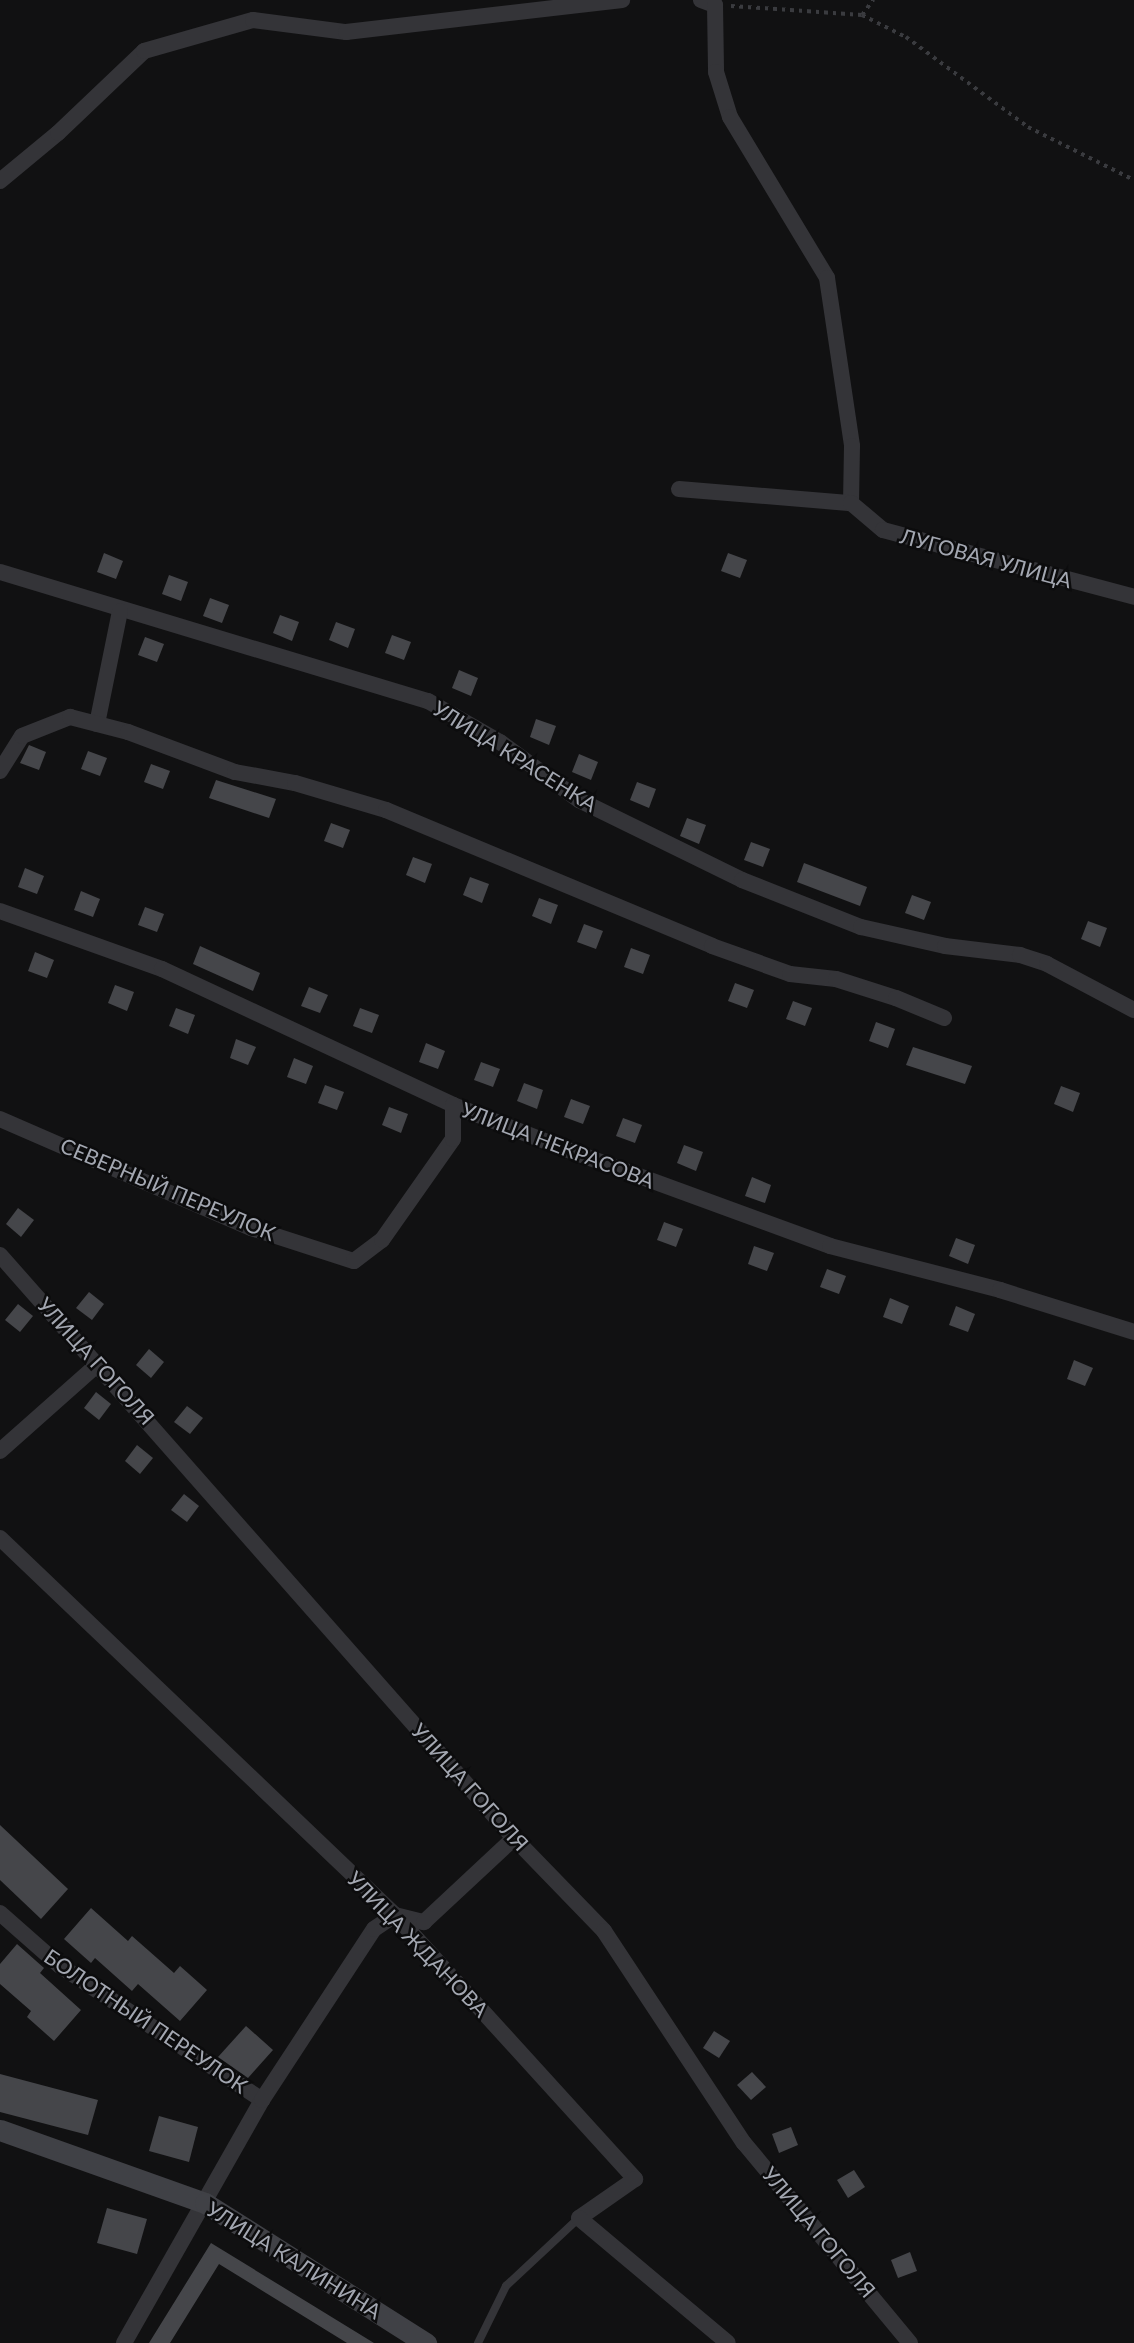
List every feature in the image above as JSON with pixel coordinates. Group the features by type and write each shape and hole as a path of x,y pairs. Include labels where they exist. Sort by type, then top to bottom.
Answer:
{"street":[{"path":"0,181 58,133 144,51 253,20 346,32 622,0"},
{"path":"679,489 851,503 852,446 827,278 730,117 716,72 708,3"},
{"name":"ЛУГОВАЯ УЛИЦА","path":"851,503 883,530 1134,597"},
{"name":"УЛИЦА КРАСЕНКА","path":"0,572 120,611 428,701 500,742 579,800 742,880 861,927 945,946 1020,955 1047,964 1134,1010"},
{"path":"97,724 120,611"},
{"path":"0,771 22,736 70,717 97,724 235,772 295,783 386,810 712,946 790,974 836,979 897,998 944,1018"},
{"name":"УЛИЦА НЕКРАСОВА","path":"0,911 162,969 453,1105 830,1246 1000,1290 1134,1332"},
{"name":"СЕВЕРНЫЙ ПЕРЕУЛОК","path":"0,1119 251,1228 354,1261 382,1240 453,1139 453,1105"},
{"name":"УЛИЦА ГОГОЛЯ","path":"0,1255 99,1363 514,1838 604,1930 744,2143 910,2343"},
{"path":"0,1451 99,1363"},
{"name":"УЛИЦА ЖДАНОВА","path":"0,1538 395,1915 635,2179 579,2218"},
{"path":"124,2343 262,2100 374,1929 395,1915 424,1923 514,1838"},
{"name":"БОЛОТНЫЙ ПЕРЕУЛОК","path":"0,1913 59,1965 262,2100"},
{"name":"УЛИЦА КАЛИНИНА","path":"0,2130 205,2203 426,2343"},
{"path":"579,2218 728,2343"}],"lane":[{"path":"478,2343 506,2286 579,2218"}],"path":[{"path":"862,15 873,0"},
{"path":"708,3 862,15 906,37 1028,127 1134,180"}],"building":[{"path":"104,553 123,561 116,579 97,572"},
{"path":"728,553 747,560 740,578 721,571"},
{"path":"169,575 188,582 181,601 162,594"},
{"path":"210,598 229,605 222,623 203,616"},
{"path":"280,615 299,622 292,641 273,633"},
{"path":"336,622 355,629 348,648 329,640"},
{"path":"392,635 411,642 404,660 385,653"},
{"path":"145,637 164,644 157,662 138,655"},
{"path":"459,670 478,678 471,696 452,688"},
{"path":"536,719 556,726 549,745 530,737"},
{"path":"29,745 46,752 39,770 20,763"},
{"path":"88,751 107,758 100,776 81,769"},
{"path":"579,754 598,762 591,780 572,772"},
{"path":"151,764 170,771 163,789 144,782"},
{"path":"216,780 276,799 269,818 209,798"},
{"path":"637,782 656,789 649,808 630,800"},
{"path":"687,818 706,825 699,844 680,836"},
{"path":"331,823 350,830 343,848 324,841"},
{"path":"751,842 770,849 763,867 744,860"},
{"path":"413,857 432,864 425,883 406,875"},
{"path":"804,863 867,887 860,906 797,882"},
{"path":"25,868 44,876 37,894 18,887"},
{"path":"470,877 489,884 482,903 463,895"},
{"path":"81,891 100,899 93,917 74,910"},
{"path":"912,895 931,902 924,920 905,913"},
{"path":"539,898 558,905 551,924 532,916"},
{"path":"145,907 164,914 157,932 138,925"},
{"path":"1088,921 1107,928 1100,947 1081,939"},
{"path":"584,924 603,931 596,949 577,942"},
{"path":"200,946 260,973 253,991 193,964"},
{"path":"631,948 650,955 643,974 624,967"},
{"path":"35,952 54,960 47,978 28,971"},
{"path":"735,983 754,990 747,1008 728,1001"},
{"path":"115,985 134,992 127,1011 108,1003"},
{"path":"309,987 328,995 320,1013 301,1006"},
{"path":"793,1001 812,1008 805,1026 786,1019"},
{"path":"176,1008 195,1015 188,1034 169,1026"},
{"path":"360,1008 379,1015 372,1033 353,1026"},
{"path":"876,1022 895,1029 888,1048 869,1041"},
{"path":"236,1039 256,1047 248,1065 230,1058"},
{"path":"426,1043 445,1051 438,1069 419,1062"},
{"path":"913,1047 972,1066 965,1084 906,1065"},
{"path":"294,1058 313,1066 306,1084 287,1077"},
{"path":"481,1062 500,1069 493,1087 474,1080"},
{"path":"524,1083 543,1090 537,1109 517,1101"},
{"path":"325,1085 344,1092 337,1110 318,1103"},
{"path":"1061,1086 1080,1093 1073,1112 1054,1104"},
{"path":"571,1099 590,1106 583,1124 564,1117"},
{"path":"389,1107 408,1114 401,1133 382,1125"},
{"path":"623,1118 642,1125 635,1143 616,1136"},
{"path":"684,1145 703,1152 696,1171 677,1163"},
{"path":"752,1177 771,1185 765,1203 745,1196"},
{"path":"18,1208 34,1220 21,1237 6,1224"},
{"path":"664,1222 683,1229 676,1247 657,1240"},
{"path":"956,1238 975,1245 968,1264 949,1256"},
{"path":"754,1246 774,1253 767,1271 748,1264"},
{"path":"827,1269 846,1276 839,1294 820,1287"},
{"path":"89,1292 104,1304 92,1320 76,1308"},
{"path":"890,1298 909,1306 902,1324 883,1317"},
{"path":"18,1304 33,1316 20,1332 5,1320"},
{"path":"956,1306 975,1314 968,1332 949,1325"},
{"path":"149,1349 164,1362 151,1378 136,1365"},
{"path":"1074,1360 1093,1368 1085,1386 1067,1379"},
{"path":"96,1392 111,1404 99,1420 84,1408"},
{"path":"187,1406 203,1418 190,1434 174,1422"},
{"path":"137,1445 153,1458 140,1474 125,1461"},
{"path":"184,1494 199,1506 187,1522 171,1510"},
{"path":"0,1825 68,1889 41,1919 0,1880"},
{"path":"91,1908 128,1941 132,1936 174,1973 180,1966 207,1990 180,2021 138,1984 132,1991 95,1958 91,1963 64,1939"},
{"path":"17,1944 44,1968 40,1973 81,2010 54,2041 27,2017 31,2011 0,1984 0,1964"},
{"path":"246,2026 273,2050 248,2078 218,2057"},
{"path":"714,2031 730,2041 719,2058 703,2048"},
{"path":"752,2072 766,2087 751,2100 737,2085"},
{"path":"0,2074 98,2100 88,2135 0,2112"},
{"path":"159,2116 198,2127 189,2162 149,2151"},
{"path":"791,2127 798,2145 779,2153 772,2134"},
{"path":"854,2170 865,2187 848,2198 837,2180"},
{"path":"107,2208 147,2219 137,2254 97,2243"},
{"path":"211,2243 374,2343 347,2343 219,2264 170,2343 149,2343"},
{"path":"910,2252 917,2271 898,2278 891,2260"}]}
